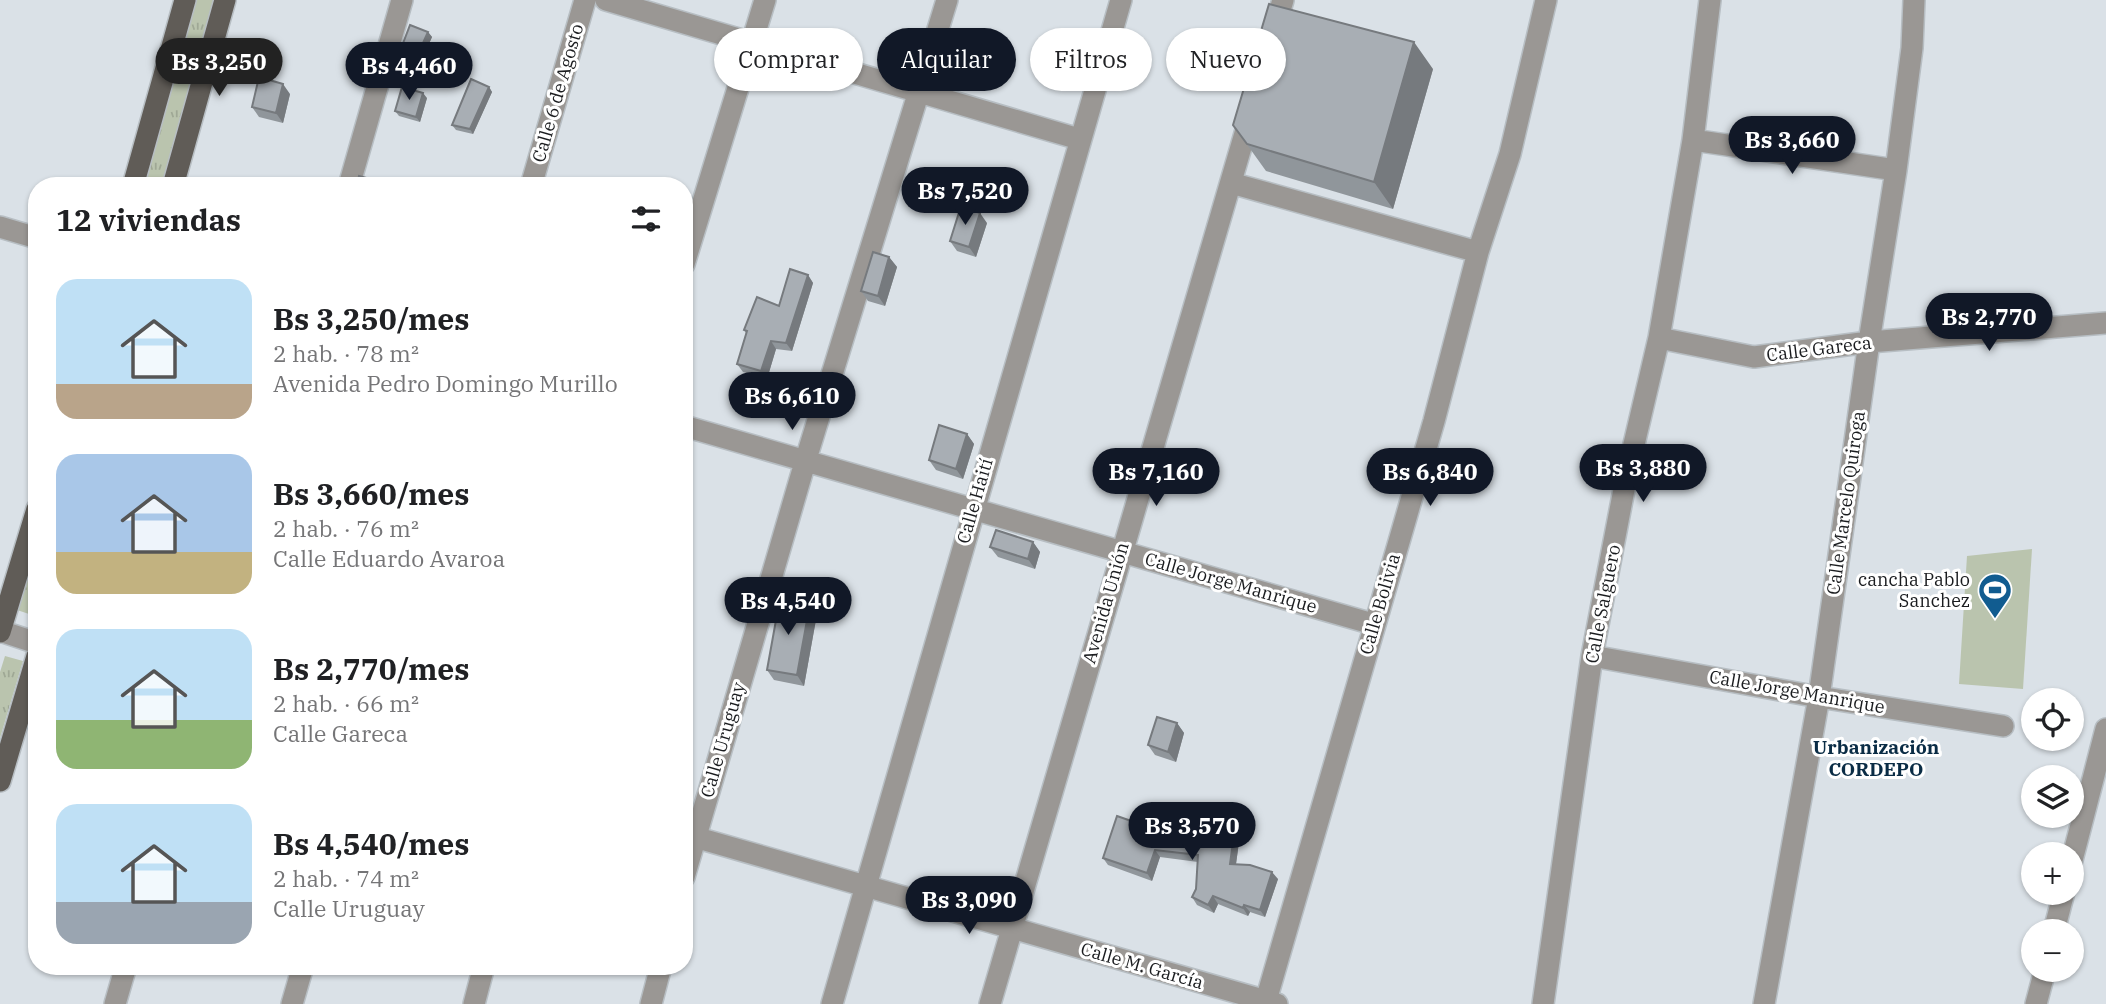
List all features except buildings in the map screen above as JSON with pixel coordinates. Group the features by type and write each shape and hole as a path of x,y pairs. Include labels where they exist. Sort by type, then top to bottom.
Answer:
{"main road":[{"path":"136,177 185,0"},
{"path":"176,177 225,0"},
{"path":"0,631 28,539"},
{"path":"0,781 28,686"}],"street":[{"path":"352,177 402,0"},
{"name":"Calle 6 de Agosto","path":"534,177 584,0"},
{"path":"607,0 714,32"},
{"path":"757,28 765,0"},
{"name":"Calle Uruguay","path":"693,825 947,0"},
{"name":"Calle Haití","path":"832,1004 972,509 1121,0"},
{"path":"1275,28 1283,0"},
{"name":"Calle Bolivia","path":"1269,1003 1373,624 1434,421 1478,252 1510,154 1546,0"},
{"name":"Calle Salguero","path":"1543,1004 1592,656 1627,474 1659,338 1693,140 1710,0"},
{"name":"Calle Marcelo Quiroga","path":"1764,1004 1819,698 1896,170 1912,48 1914,0"},
{"path":"863,76 1079,139"},
{"path":"693,235 737,91"},
{"name":"Avenida Unión","path":"990,1004 1257,91"},
{"path":"1693,140 1896,170"},
{"path":"1231,183 1478,252"},
{"path":"0,227 28,235"},
{"name":"Calle Gareca","path":"1659,338 1754,357 1869,342 2106,323"},
{"name":"Calle Jorge Manrique","path":"693,428 1373,624"},
{"path":"0,631 28,640"},
{"name":"Calle Jorge Manrique","path":"1592,656 1819,698 2003,726"},
{"path":"2077,842 2106,729"},
{"name":"Calle M. García","path":"693,836 1269,1003"},
{"path":"115,1004 123,975"},
{"path":"292,1004 300,975"},
{"path":"474,1004 482,975"},
{"path":"651,1004 659,975"},
{"path":"2036,1004 2042,982"}],"green space":[{"path":"194,0 214,0 164,177 145,177"},
{"name":"cancha Pablo Sanchez","path":"2032,549 2023,688 1959,684 1967,556"},
{"path":"28,573 28,614 17,610"},
{"path":"5,656 23,661 0,738 0,672"}],"place":[{"name":"cancha Pablo Sanchez","path":"1995,620"}],"district":[{"name":"Urbanización CORDEPO","path":"1876,758"}]}
